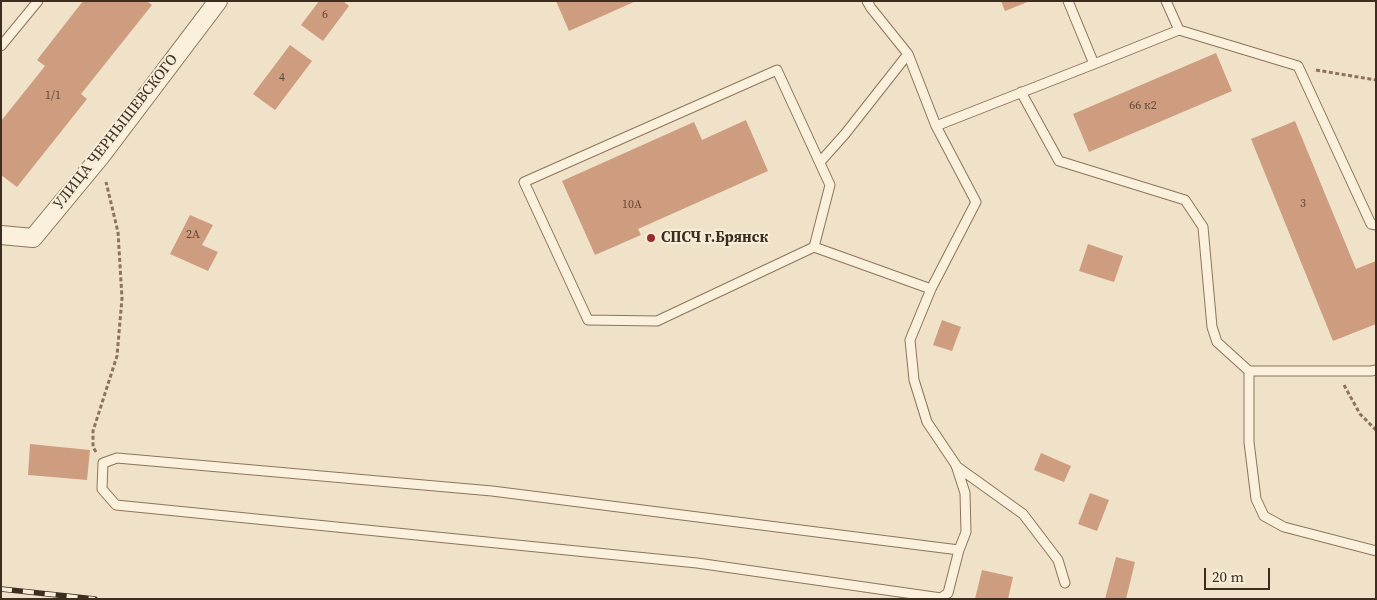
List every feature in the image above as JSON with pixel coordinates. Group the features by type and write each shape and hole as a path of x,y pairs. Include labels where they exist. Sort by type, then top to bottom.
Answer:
{"street":[{"name":"УЛИЦА ЧЕРНЫШЕВСКОГО","path":"1,235 33,238 100,157 218,1"}],"lane":[{"path":"1,46 38,1"},
{"path":"867,1 908,54 936,126 976,202 931,289 910,340 914,380 927,422 956,465 965,493 966,532 959,550 948,593 941,598 697,563 360,531 116,505 102,489 104,462 117,458 492,491 959,550"},
{"path":"1068,1 1094,64"},
{"path":"1166,1 1179,30"},
{"path":"936,126 1179,30 1298,66 1371,224 1376,225"},
{"path":"820,162 845,134 908,54"},
{"path":"814,248 830,185 777,70 524,182 588,320 657,321 814,248 931,289"},
{"path":"1021,92 1059,161 1185,200 1203,227 1212,327 1217,342 1249,371 1371,372 1376,370"},
{"path":"1249,371 1249,442 1256,499 1264,516 1284,527 1376,551"},
{"path":"956,465 1023,514 1058,560 1065,583"}],"path":[{"path":"1298,66 1376,80"},
{"path":"100,157 118,232 122,298 117,356 93,431 93,447 104,462"},
{"path":"1336,371 1360,414 1376,430"}],"building":[{"path":"83,1 147,1 152,5 81,94 87,99 17,187 1,175 1,121 45,66 37,60"},
{"path":"319,1 343,1 349,6 323,41 301,25"},
{"path":"556,1 636,1 569,31"},
{"path":"1001,1 1030,1 1005,11"},
{"path":"290,45 312,61 275,110 253,94"},
{"path":"1216,53 1232,91 1089,152 1073,114"},
{"path":"746,120 768,171 638,229 641,235 595,255 562,181 694,122 702,140"},
{"path":"1295,121 1356,269 1376,261 1376,324 1333,341 1251,139"},
{"path":"190,215 213,225 202,245 218,252 208,271 170,254"},
{"path":"1088,244 1123,256 1114,282 1079,271"},
{"path":"942,320 961,327 952,351 933,345"},
{"path":"30,444 90,450 87,480 28,475"},
{"path":"1041,453 1071,466 1064,482 1034,470"},
{"path":"1090,493 1109,500 1097,531 1078,524"},
{"path":"1116,557 1135,562 1126,599 1105,599"},
{"path":"982,570 1013,577 1008,599 975,599"}],"railway":[{"path":"1,589 95,599"}],"place":[{"name":"СПСЧ г.Брянск","path":"651,238"}]}
